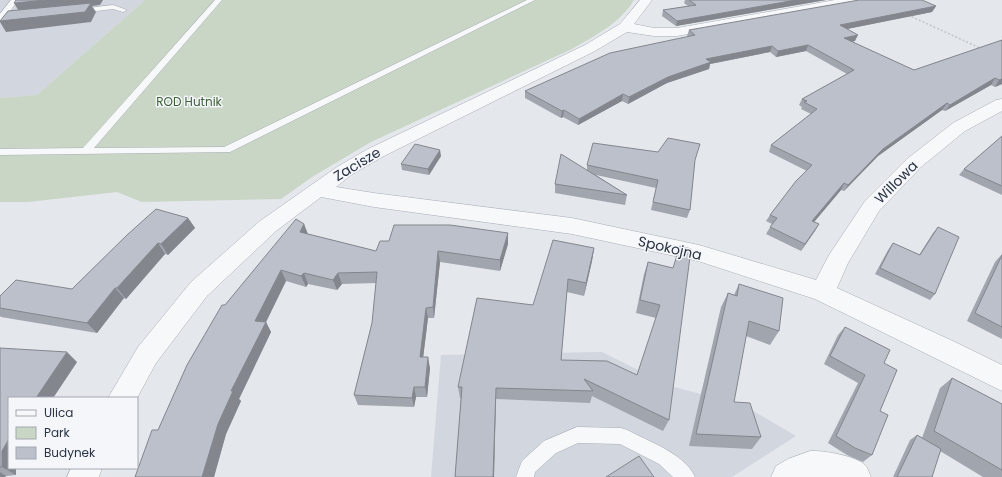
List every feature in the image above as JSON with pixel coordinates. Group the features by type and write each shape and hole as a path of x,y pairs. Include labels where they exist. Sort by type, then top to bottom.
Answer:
{"street":[{"name":"Zacisze","path":"123,397 148,355 199,289 268,226 344,171 374,153 590,48 625,27 639,11 646,0"},
{"path":"625,27 654,32 677,32 857,0"},
{"name":"Willowa","path":"823,292 837,261 872,206 914,163 959,127 1002,104"},
{"name":"Spokojna","path":"317,190 374,200 572,226 699,253 823,292 946,350 1002,379"},
{"path":"787,477 800,469 820,464 849,473 856,477"}],"lane":[{"path":"3,19 15,0"},
{"path":"86,150 219,0"},
{"path":"0,152 86,150 226,150 532,0"},
{"path":"68,12 114,7 123,10"},
{"path":"525,477 528,467 550,447 576,434 621,436 665,458 686,477"}],"path":[{"path":"903,13 988,52"}],"shaded area":[{"path":"0,0 145,0 37,95 0,98"},
{"path":"602,352 670,386 743,405 796,436 732,477 431,477 441,355"}],"green space":[{"name":"ROD Hutnik","path":"145,0 634,0 622,16 598,34 581,44 371,142 312,177 281,199 142,202 117,192 28,202 0,202 0,98 37,95"}],"building":[{"path":"16,0 46,0 14,3"},
{"path":"689,0 796,0 677,21 663,10 696,5"},
{"path":"859,0 922,0 936,6 840,25 858,35 844,38 914,70 1002,40 1002,79 999,80 995,78 950,105 947,103 883,149 848,185 844,183 812,221 819,224 805,244 770,227 777,218 770,215 796,181 812,165 771,145 817,109 804,102 807,101 802,99 854,70 808,45 778,51 772,46 706,59 711,62 668,77 629,97 623,94 579,119 525,91 610,53 695,35 689,30"},
{"path":"91,3 85,12 0,21 8,11"},
{"path":"1002,136 1002,186 964,169"},
{"path":"668,138 700,144 695,160 690,210 653,202 658,180 587,165 593,143 658,152"},
{"path":"415,144 440,150 428,169 401,164"},
{"path":"561,154 627,195 555,184"},
{"path":"156,209 188,218 161,244 158,243 117,288 115,288 87,323 0,308 0,296 16,280 72,289"},
{"path":"296,219 304,224 300,232 376,251 380,241 389,241 394,225 450,225 508,233 500,260 438,251 433,307 426,308 420,357 428,357 425,387 414,387 412,398 354,395 372,323 377,272 338,273 333,280 304,273 301,276 281,270 255,321 266,322 231,391 233,391 218,424 202,477 135,477 152,430 158,430 187,365 222,305 225,305"},
{"path":"938,227 959,237 935,294 880,268 893,243 920,255"},
{"path":"553,240 594,248 586,283 568,279 561,360 607,361 637,375 660,305 640,300 648,262 673,268 680,246 691,249 669,420 584,379 593,391 496,388 493,477 455,477 462,387 458,387 477,298 533,305"},
{"path":"1002,255 1002,327 975,313"},
{"path":"739,284 783,298 779,331 749,321 734,402 750,403 761,437 696,434 728,293 737,296"},
{"path":"845,327 890,350 884,363 897,370 880,411 888,415 872,455 855,448 836,436 865,375 830,356"},
{"path":"0,348 67,352 37,397 8,397 8,441 2,451 2,467 0,467"},
{"path":"952,378 1002,404 1002,470 934,431"},
{"path":"917,435 941,449 932,477 897,477"},
{"path":"639,456 654,477 606,477"}]}
